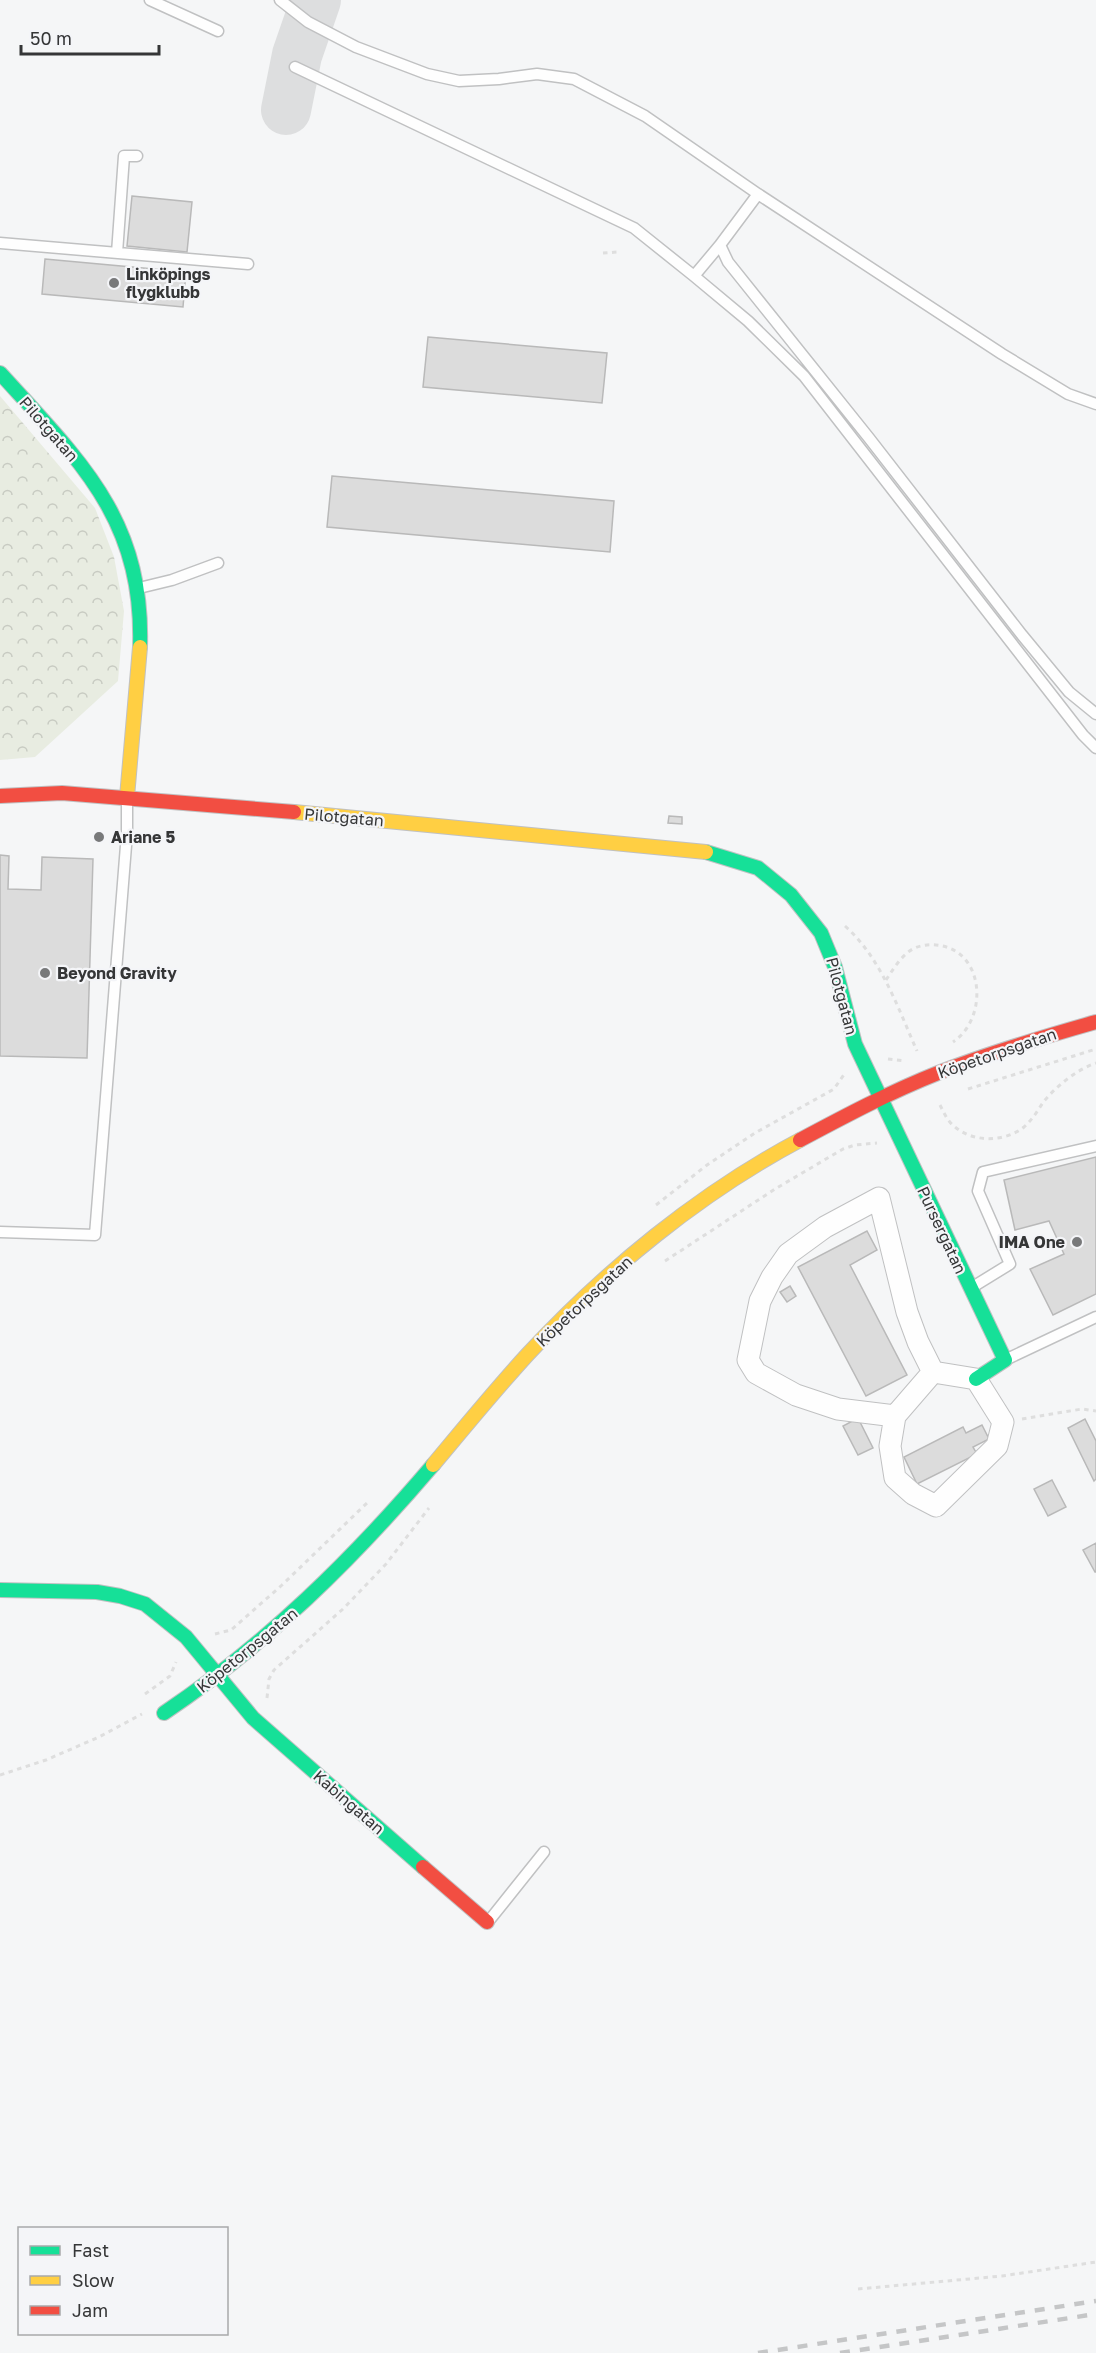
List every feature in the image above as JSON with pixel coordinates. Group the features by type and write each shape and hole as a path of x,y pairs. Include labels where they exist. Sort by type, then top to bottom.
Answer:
{"street":[{"name":"Pilotgatan","path":"0,373 70,451 97,485 125,547 136,588 140,632 127,797 678,848 735,860 758,868 777,882 808,913 821,933 835,966 847,1020 863,1063 880,1098"},
{"path":"0,796 62,793 127,797"},
{"name":"Köpetorpsgatan","path":"164,1713 217,1676 304,1604 350,1558 531,1351 582,1300 671,1223 725,1184 807,1135 880,1098 939,1072 992,1053 1096,1022"},
{"name":"Pursergatan","path":"880,1098 969,1289 1005,1360"},
{"path":"895,1416 838,1408 796,1395 756,1373 748,1360 760,1301 772,1277 788,1254 825,1227 879,1198 907,1312 918,1342 933,1372"},
{"path":"933,1372 976,1379 1005,1360"},
{"path":"933,1372 895,1416 890,1446 895,1478 913,1494 936,1506 997,1446 1003,1422 976,1379"},
{"name":"Kabingatan","path":"0,1590 97,1592 146,1604 186,1637 253,1718 488,1922"}],"lane":[{"path":"150,0 218,31"},
{"path":"280,0 308,22 356,47 427,74 459,81 537,74 574,79 645,116 758,194 1002,354 1068,394 1096,404"},
{"path":"295,67 634,228 748,321 804,376 1083,735 1096,748"},
{"path":"117,253 124,156 137,156"},
{"path":"694,276 758,194"},
{"path":"0,243 248,264"},
{"path":"720,245 728,262 1022,635 1069,692 1096,714"},
{"path":"136,588 172,580 218,563"},
{"path":"0,1232 95,1235 127,834 127,797"},
{"path":"969,1289 1010,1264 978,1191 983,1172 1096,1146"},
{"path":"1005,1360 1096,1317"},
{"path":"488,1922 544,1852"}],"path":[{"path":"603,254 618,252"},
{"path":"841,923 865,949 886,980 916,1051"},
{"path":"886,980 907,953 919,946 942,945 953,949 963,957 974,976 976,1005 969,1026 962,1036 950,1043"},
{"path":"968,1089 1096,1049"},
{"path":"863,1063 882,1055 892,1061 913,1059"},
{"path":"940,1105 954,1126 965,1133 979,1138 1012,1135 1034,1116 1052,1092 1077,1072 1096,1063"},
{"path":"657,1267 775,1189 843,1149 855,1145 876,1144 897,1133"},
{"path":"1003,1422 1074,1410 1096,1411"},
{"path":"253,1718 265,1706 269,1679 274,1670 343,1609 378,1572 436,1500"},
{"path":"0,1775 99,1737 151,1711 164,1713"},
{"path":"858,2289 1002,2276 1096,2262"}],"green space":[{"path":"0,396 95,508 114,557 124,611 118,681 35,757 0,760"}],"building":[{"path":"132,196 192,202 187,252 127,246"},
{"name":"Linköpings flygklubb","path":"45,259 186,272 183,307 42,294"},
{"path":"428,337 607,353 602,403 423,387"},
{"path":"332,476 614,501 610,552 327,527"},
{"path":"669,816 682,817 682,824 668,823"},
{"name":"Beyond Gravity","path":"0,855 9,856 8,889 41,890 42,857 93,859 87,1058 0,1056"},
{"name":"IMA One","path":"1096,1157 1096,1294 1053,1315 1030,1269 1064,1254 1049,1221 1015,1230 1004,1180"},
{"path":"867,1231 877,1250 850,1265 907,1375 866,1396 798,1267"},
{"path":"790,1286 796,1296 787,1302 780,1292"},
{"path":"858,1418 873,1448 858,1455 843,1426"},
{"path":"1085,1419 1096,1441 1096,1479 1094,1481 1068,1428"},
{"path":"982,1425 989,1439 973,1447 977,1454 917,1484 904,1457 963,1427 966,1433"},
{"path":"1052,1480 1066,1507 1048,1516 1034,1489"},
{"path":"1096,1543 1096,1572 1095,1572 1083,1550"}],"taxiway":[{"path":"286,110 297,55 316,0"}],"railway":[{"path":"758,2353 1096,2301"},
{"path":"840,2353 1096,2314"}],"traffic: fast":[{"path":"0,373 81,465 102,495 119,527 131,563 138,602 140,647"},
{"path":"706,852 758,868 791,895 821,933 835,967 855,1044 1005,1360 976,1379"},
{"path":"164,1713 238,1658 307,1598 372,1534 433,1465"},
{"path":"0,1590 97,1592 145,1604 186,1637 253,1718 423,1867"}],"traffic: slow":[{"path":"127,797 140,647"},
{"path":"294,812 706,852"},
{"path":"433,1465 528,1354 622,1263 726,1184 800,1140"}],"traffic: jam":[{"path":"0,796 62,793 294,812"},
{"path":"800,1140 920,1080 1016,1046 1096,1022"},
{"path":"423,1867 487,1922"}],"place":[{"name":"Linköpings flygklubb","path":"114,283"},
{"name":"Ariane 5","path":"99,837"},
{"name":"Beyond Gravity","path":"45,973"},
{"name":"IMA One","path":"1077,1242"}]}
